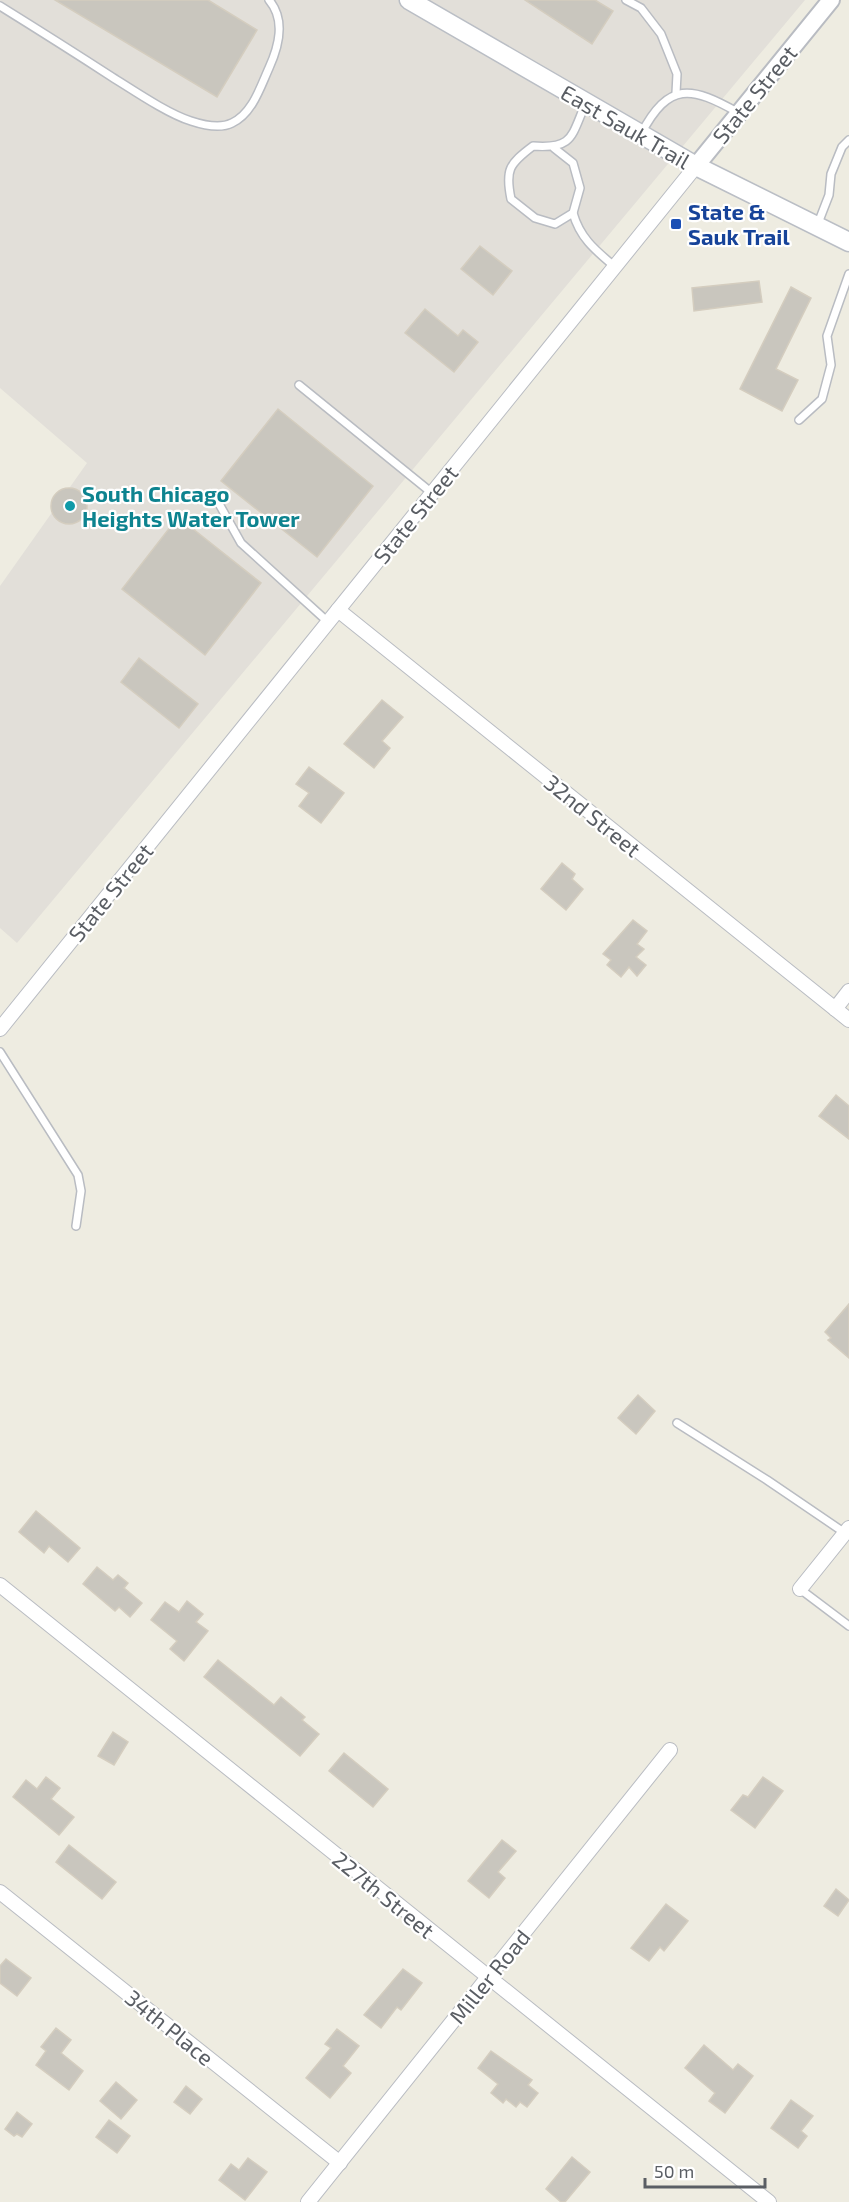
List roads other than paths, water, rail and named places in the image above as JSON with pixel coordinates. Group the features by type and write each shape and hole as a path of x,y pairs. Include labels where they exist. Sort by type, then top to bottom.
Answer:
{"main road":[{"name":"East Sauk Trail","path":"409,0 696,166 849,242"}],"street":[{"name":"State Street","path":"0,1029 831,0"},
{"name":"32nd Street","path":"338,610 849,1020"},
{"path":"835,1009 849,992"},
{"path":"800,1589 847,1530"},
{"name":"227th Street","path":"0,1586 769,2202"},
{"name":"Miller Road","path":"308,2202 670,1750"},
{"name":"34th Place","path":"0,1892 340,2163"}],"lane":[{"path":"0,6 138,94 190,121 216,126 230,124 244,116 256,98 271,64 280,28 278,10 269,0"},
{"path":"626,0 641,8 661,34 677,74 676,93"},
{"path":"641,134 658,106 676,93 696,93 739,113"},
{"path":"554,148 570,139 586,102"},
{"path":"816,226 829,195 831,174 843,147 849,140"},
{"path":"573,213 555,224 535,218 511,199 507,180 514,160 533,146 554,148 573,163 580,188 573,213 577,227 589,245 614,266"},
{"path":"799,420 822,399 831,365 826,336 849,274"},
{"path":"299,385 432,493"},
{"path":"218,502 241,543 328,622"},
{"path":"0,1052 78,1175 81,1191 76,1226"},
{"path":"677,1423 847,1530"},
{"path":"800,1589 849,1626"}],"place":[{"name":"State & Sauk Trail","path":"676,224"},
{"name":"South Chicago Heights Water Tower","path":"70,506"}]}
